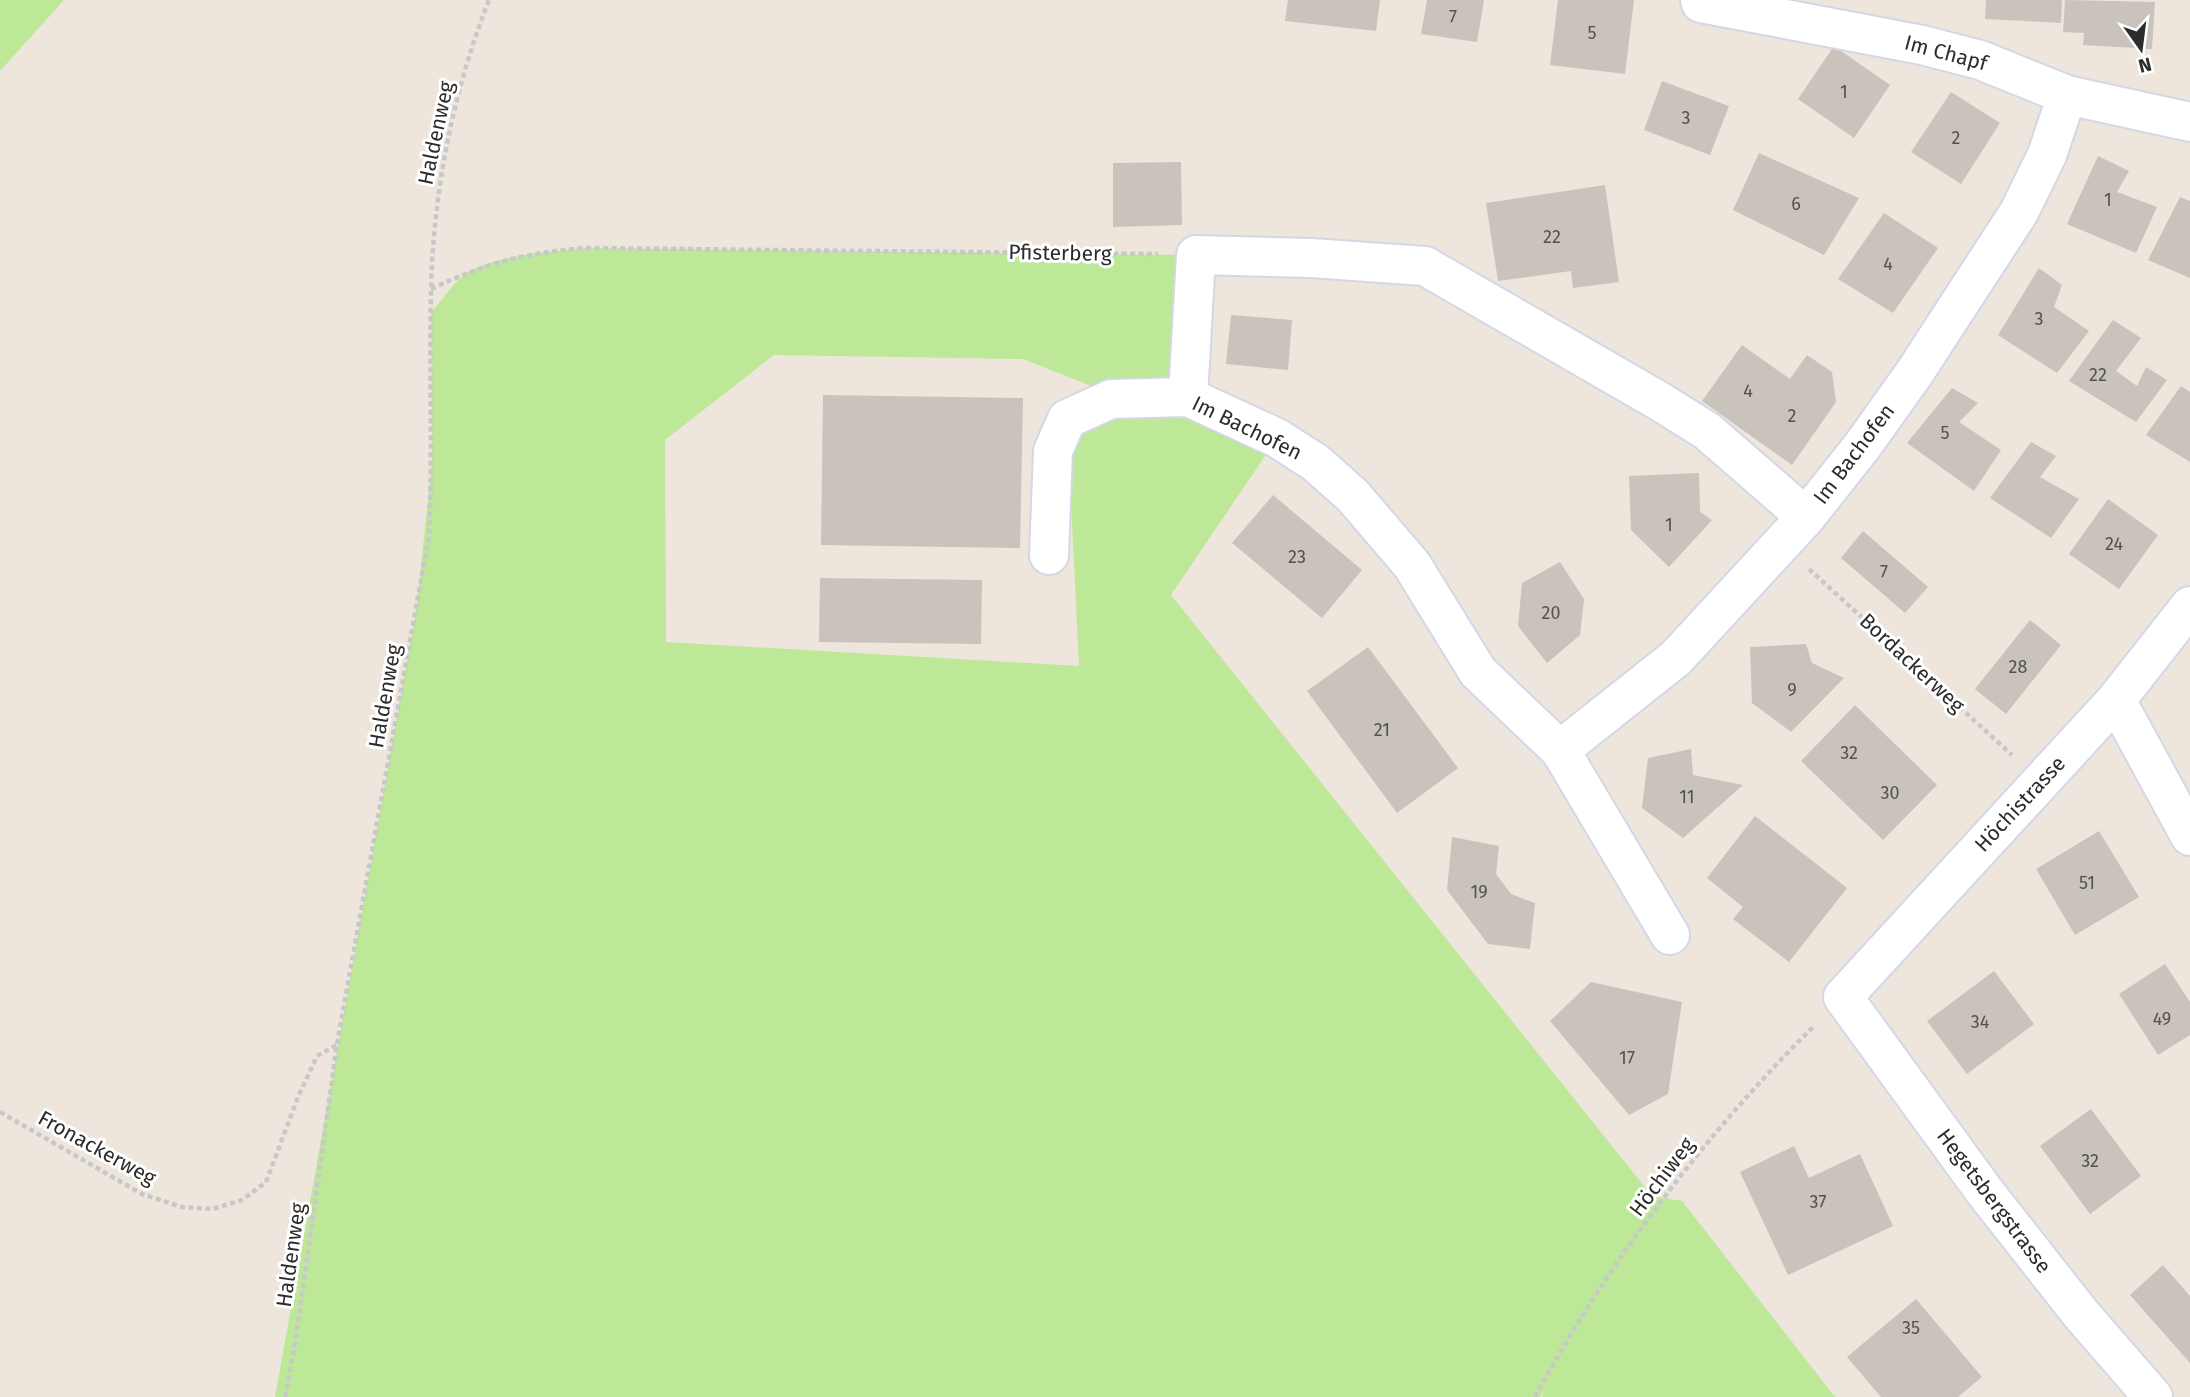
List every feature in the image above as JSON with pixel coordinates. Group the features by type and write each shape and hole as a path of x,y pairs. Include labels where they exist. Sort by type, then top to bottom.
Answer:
{"street":[{"name":"Im Chapf","path":"1700,0 1701,3 1922,45 1980,60 2067,94 2190,122"},
{"name":"Im Bachofen","path":"1560,750 1676,658 1794,531 1863,445 1915,372 2019,212 2047,155 2067,94"},
{"path":"1188,397 1196,255 1311,258 1425,266 1707,431 1794,531"},
{"name":"Im Bachofen","path":"1049,555 1053,451 1067,419 1111,400 1188,397 1277,438 1316,463 1353,496 1412,565 1478,672 1560,750 1671,935"},
{"name":"Höchistrasse","path":"1843,998 2116,700 2190,606"},
{"path":"2116,700 2190,836"},
{"name":"Hegetsbergstrasse","path":"1843,998 1985,1192 2081,1314 2153,1397"}],"path":[{"name":"Haldenweg","path":"285,1397 337,1044 429,536 432,461 431,289 442,177 456,105 474,37 489,0"},
{"name":"Pfisterberg","path":"431,289 497,261 540,251 585,248 1196,255"},
{"name":"Bordackerweg","path":"1794,531 2041,781"},
{"name":"Höchiweg","path":"1535,1397 1601,1286 1719,1128 1789,1051 1843,998"},
{"name":"Fronackerweg","path":"0,1112 142,1194 182,1207 213,1209 242,1200 266,1182 298,1097 317,1056 337,1044"}],"green space":[{"path":"0,0 64,0 0,71"},
{"path":"585,248 1196,255 1189,397 1277,438 1171,595 1652,1196 1682,1201 1835,1397 1542,1397 1544,1390 1540,1397 275,1397 417,605 432,461 431,313 454,284 473,269 503,259","holes":["774,355 1023,359 1104,391 1067,419 1079,666 666,642 665,440"]}],"building":[{"path":"1288,0 1380,0 1376,31 1285,21"},
{"path":"1427,0 1484,0 1477,42 1421,34"},
{"path":"1558,0 1634,0 1625,74 1550,65"},
{"path":"1986,0 2062,0 2061,23 1985,19"},
{"path":"2065,0 2155,2 2152,49 2083,45 2084,33 2063,32"},
{"path":"1834,46 1890,85 1854,138 1798,99"},
{"path":"1662,81 1729,106 1710,155 1644,130"},
{"path":"1951,92 2000,123 1961,184 1911,152"},
{"path":"1759,153 1859,198 1824,255 1733,210"},
{"path":"2098,156 2129,171 2117,192 2157,207 2136,253 2067,224"},
{"path":"1181,162 1182,225 1113,227 1113,163"},
{"path":"1605,185 1619,282 1573,288 1571,271 1498,281 1486,203"},
{"path":"2180,197 2190,201 2190,278 2148,260"},
{"path":"1884,213 1938,248 1893,313 1838,279"},
{"path":"2039,268 2062,285 2054,307 2089,331 2057,373 1998,335"},
{"path":"1231,315 1292,320 1288,370 1226,364"},
{"path":"2113,320 2141,338 2116,371 2137,386 2146,367 2167,380 2136,422 2069,381"},
{"path":"1742,345 1790,379 1807,355 1832,372 1836,402 1792,465 1702,401"},
{"path":"2181,386 2190,392 2190,462 2146,435"},
{"path":"1952,388 1978,403 1959,422 2001,450 1974,491 1907,443"},
{"path":"823,395 1023,398 1020,548 821,545"},
{"path":"2031,442 2056,456 2040,477 2079,499 2051,538 1990,498"},
{"path":"1699,473 1700,512 1712,520 1669,567 1631,530 1629,476"},
{"path":"1273,495 1362,570 1322,618 1232,543"},
{"path":"2108,499 2158,535 2119,589 2069,554"},
{"path":"1863,531 1928,587 1905,613 1841,558"},
{"path":"1560,562 1584,599 1580,635 1547,663 1518,626 1522,583"},
{"path":"820,578 982,580 981,644 819,642"},
{"path":"2030,620 2061,645 2006,714 1975,689"},
{"path":"1806,644 1812,663 1844,678 1791,732 1752,703 1750,647"},
{"path":"1368,647 1458,768 1397,813 1307,691"},
{"path":"1855,705 1937,785 1883,840 1801,761"},
{"path":"1691,749 1693,775 1743,785 1683,838 1642,808 1648,758"},
{"path":"1755,816 1847,888 1789,962 1733,919 1743,907 1707,878"},
{"path":"2099,831 2139,897 2075,935 2036,869"},
{"path":"1452,837 1499,846 1496,874 1511,894 1535,903 1530,949 1488,944 1447,890"},
{"path":"2165,964 2190,1002 2190,1035 2158,1055 2119,994"},
{"path":"1994,971 2034,1024 1967,1074 1927,1021"},
{"path":"1591,982 1682,1002 1668,1094 1629,1115 1550,1021"},
{"path":"2091,1109 2141,1176 2090,1214 2040,1146"},
{"path":"1794,1146 1809,1178 1860,1154 1893,1226 1788,1275 1740,1172"},
{"path":"2163,1265 2190,1296 2190,1363 2130,1295"},
{"path":"1916,1299 1982,1377 1958,1397 1881,1397 1847,1357"}]}
